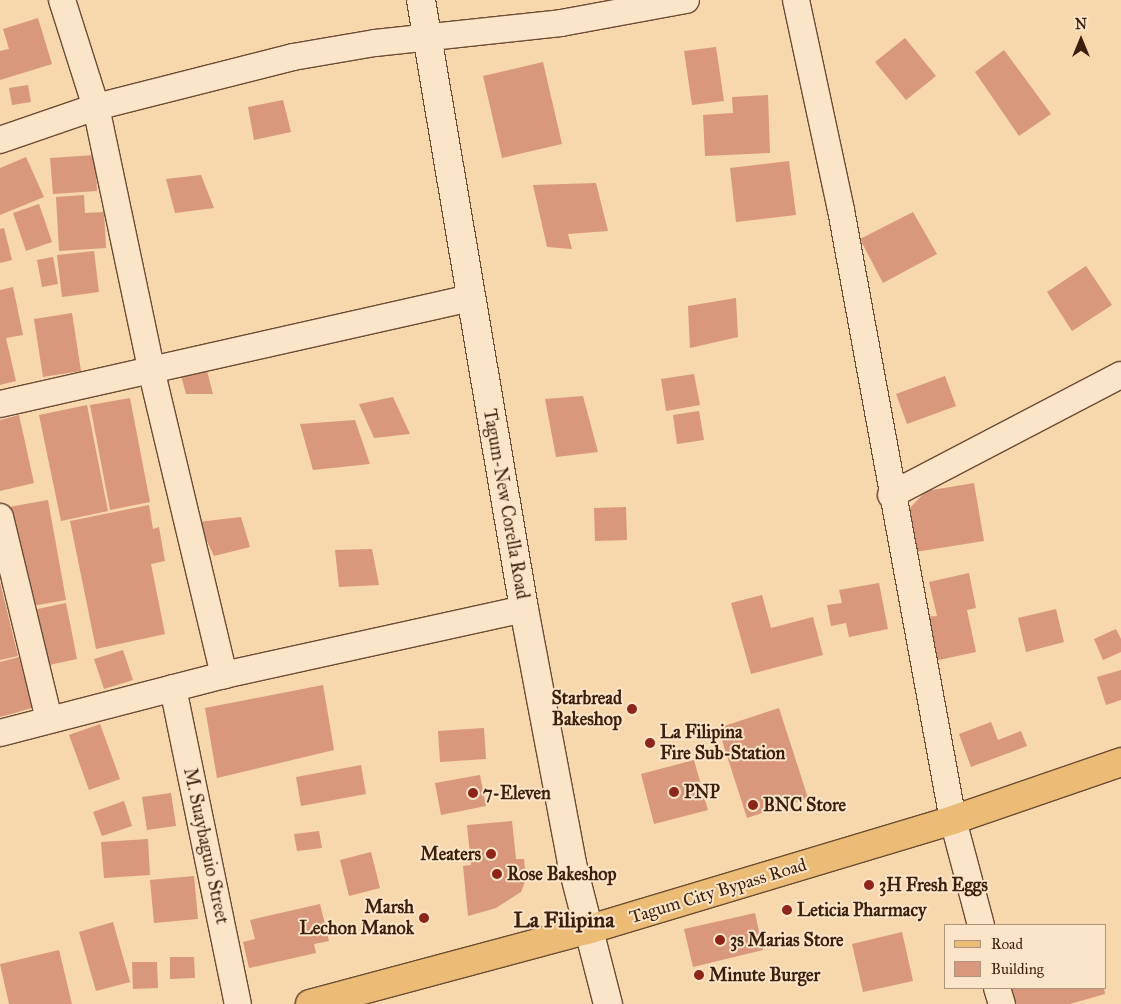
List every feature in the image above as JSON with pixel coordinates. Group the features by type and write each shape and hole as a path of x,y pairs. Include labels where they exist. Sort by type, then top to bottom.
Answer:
{"main road":[{"name":"Tagum-New Corella Road","path":"420,0 524,609 587,930 608,1004"},
{"name":"Tagum City Bypass Road","path":"310,1004 587,930 953,820 1121,762"}],"street":[{"path":"62,0 96,107 150,369 224,675"},
{"path":"0,140 96,107 293,57 427,36 561,23 686,0"},
{"path":"796,0 841,210 891,495 953,820 981,924"},
{"path":"0,404 472,298"},
{"path":"891,495 1121,375"},
{"path":"0,517 49,720"},
{"path":"0,733 224,675 524,609"},
{"name":"M. Suaybaguio Street","path":"173,688 238,1004"},
{"path":"998,989 1002,1004"}],"building":[{"path":"38,18 52,64 0,80 0,51 9,49 3,29"},
{"path":"905,38 936,76 906,100 875,62"},
{"path":"716,47 724,101 692,105 684,51"},
{"path":"1004,50 1051,114 1019,136 975,72"},
{"path":"543,62 562,144 502,158 483,76"},
{"path":"28,85 31,102 12,105 9,88"},
{"path":"768,95 770,153 705,156 703,115 733,113 732,97"},
{"path":"283,100 291,132 254,140 248,107"},
{"path":"95,155 97,191 53,194 50,158"},
{"path":"26,157 44,197 0,215 0,168"},
{"path":"789,161 796,215 736,222 730,168"},
{"path":"201,175 214,208 175,213 166,179"},
{"path":"596,183 608,231 568,234 572,249 547,247 533,185"},
{"path":"84,195 85,213 104,212 106,248 59,251 56,197"},
{"path":"39,204 52,242 26,251 13,213"},
{"path":"913,212 937,254 883,283 860,239"},
{"path":"4,228 12,260 0,263 0,229"},
{"path":"94,251 99,292 62,297 57,255"},
{"path":"53,257 58,284 42,287 37,260"},
{"path":"1086,266 1112,305 1072,331 1047,292"},
{"path":"13,287 23,335 6,338 16,381 0,385 0,290"},
{"path":"736,298 738,337 690,348 688,306"},
{"path":"72,313 81,371 43,377 34,319"},
{"path":"206,367 213,394 186,394 179,368"},
{"path":"694,374 700,405 666,411 661,379"},
{"path":"945,376 956,406 907,424 896,394"},
{"path":"583,396 598,452 556,457 545,399"},
{"path":"393,397 410,434 374,438 359,404"},
{"path":"130,398 150,502 110,510 90,405"},
{"path":"87,405 108,511 61,521 39,415"},
{"path":"699,411 704,440 677,444 673,415"},
{"path":"19,415 34,483 0,491 0,420"},
{"path":"355,420 370,464 313,470 300,424"},
{"path":"974,483 984,541 915,552 908,510 926,491"},
{"path":"48,500 66,600 27,607 9,507"},
{"path":"149,505 153,529 159,527 165,561 151,564 165,634 96,649 70,521"},
{"path":"626,507 627,540 595,541 594,508"},
{"path":"241,517 250,547 214,556 198,522"},
{"path":"372,549 379,585 339,587 335,550"},
{"path":"969,573 976,608 967,610 976,652 934,661 924,617 937,616 929,582"},
{"path":"0,582 18,656 0,660"},
{"path":"879,583 888,629 849,637 846,623 831,626 827,605 842,603 839,590"},
{"path":"762,595 771,628 813,617 823,655 751,674 731,603"},
{"path":"66,603 77,659 40,667 28,611"},
{"path":"1056,609 1064,642 1026,652 1018,618"},
{"path":"1116,629 1121,639 1121,652 1103,660 1094,639"},
{"path":"123,650 133,680 104,689 94,659"},
{"path":"19,657 32,708 0,717 0,662"},
{"path":"1121,670 1121,700 1106,705 1097,677"},
{"path":"323,685 334,750 217,778 205,708"},
{"path":"779,708 808,798 747,818 718,728"},
{"path":"991,722 998,740 1021,731 1027,746 971,767 959,734"},
{"path":"100,724 120,779 89,790 69,735"},
{"path":"484,728 486,759 440,762 438,731"},
{"name":"PNP","path":"694,760 708,810 654,824 641,774"},
{"path":"361,765 366,794 301,806 296,777"},
{"path":"480,775 486,806 441,815 435,783"},
{"path":"171,793 176,826 147,830 142,797"},
{"path":"124,801 132,826 102,836 93,812"},
{"path":"512,821 516,859 524,859 526,879 521,892 496,908 468,916 463,866 471,865 467,825"},
{"path":"319,831 322,848 297,851 294,834"},
{"path":"148,839 150,875 104,878 101,842"},
{"path":"371,852 380,888 349,896 340,860"},
{"path":"194,876 198,919 154,923 150,880"},
{"path":"320,904 329,941 314,944 316,953 249,968 243,942 255,939 250,920"},
{"path":"755,913 763,950 693,967 684,929"},
{"path":"113,922 130,982 96,991 79,932"},
{"path":"902,932 913,981 863,992 852,944"},
{"path":"59,950 72,1004 9,1004 0,964"},
{"path":"170,957 194,957 195,978 170,979"},
{"path":"132,962 157,962 158,988 133,989"},
{"path":"1004,989 1104,989 1105,994 1070,1004 1008,1004"}],"place":[{"name":"Starbread Bakeshop","path":"632,709"},
{"name":"La Filipina Fire Sub-Station","path":"650,743"},
{"name":"PNP","path":"674,792"},
{"name":"7-Eleven","path":"473,793"},
{"name":"BNC Store","path":"753,805"},
{"name":"Meaters","path":"491,854"},
{"name":"Rose Bakeshop","path":"497,874"},
{"name":"3H Fresh Eggs","path":"869,885"},
{"name":"Leticia Pharmacy","path":"787,910"},
{"name":"Marsh Lechon Manok","path":"424,918"},
{"name":"3s Marias Store","path":"720,940"},
{"name":"Minute Burger","path":"699,975"}],"district":[{"name":"La Filipina","path":"564,920"}]}
